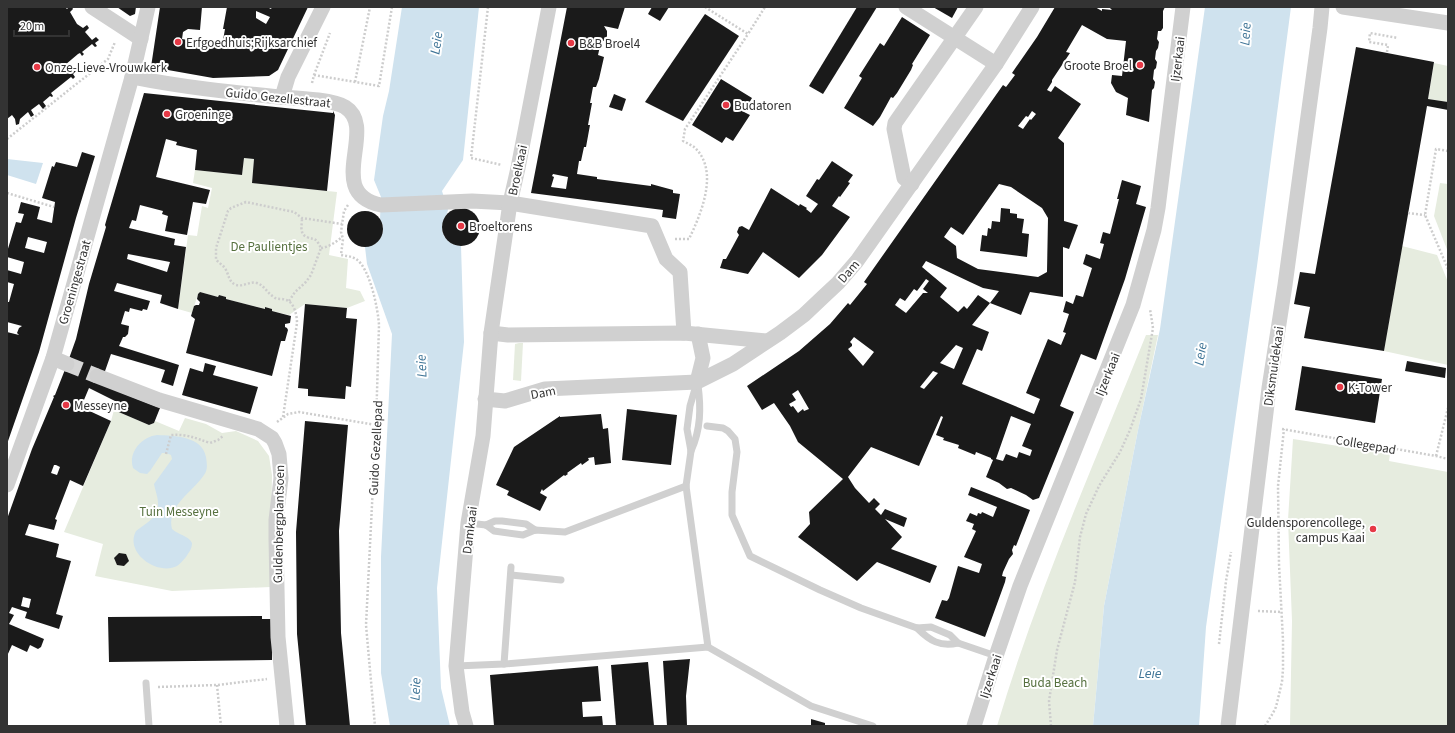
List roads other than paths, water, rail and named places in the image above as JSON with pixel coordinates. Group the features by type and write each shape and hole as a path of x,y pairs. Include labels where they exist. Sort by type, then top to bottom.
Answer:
{"street":[{"path":"92,7 141,40"},
{"name":"Groeningestraat","path":"7,485 53,358 132,77 148,7"},
{"path":"282,97 288,77 323,7"},
{"name":"Broelkaai","path":"491,333 510,203 549,7"},
{"path":"906,7 996,64"},
{"path":"912,184 904,178 894,129 895,124 976,7"},
{"name":"Dam","path":"485,399 505,402 544,389 698,382 733,364 780,333 804,314 843,278 857,261 996,64 1032,7"},
{"name":"Ijzerkaai","path":"974,726 1020,586 1121,338 1137,292 1154,230 1158,208 1183,7"},
{"name":"Diksmuidekaai","path":"1228,726 1269,388 1289,253 1322,7"},
{"path":"1343,7 1448,23"},
{"name":"Guido Gezellestraat","path":"132,77 206,89 335,103 343,106 351,111 356,119 353,176 359,193 369,202 381,205 472,201 510,203"},
{"path":"510,203 652,226 666,259 680,272 691,333 702,358 698,382"},
{"path":"491,333 508,335 691,333 766,341"},
{"name":"Damkaai","path":"466,726 462,712 456,666 468,523 483,436 491,333"},
{"path":"53,358 67,364"},
{"name":"Guldenbergplantsoen","path":"97,376 159,400 258,429 268,434 275,443 279,454 281,478 276,520 278,637 287,726"}],"lane":[{"path":"690,451 696,439 701,406 698,382"},
{"path":"698,382 690,406 687,429 690,451 686,486 708,647"},
{"path":"707,426 723,428 735,439 737,452 732,492 732,515 750,556 820,590 904,624 917,628 931,627 950,635 958,643 996,656"},
{"path":"486,525 494,531 523,535 534,530 564,532 686,486"},
{"path":"468,523 486,525 495,521 502,521 526,524 534,530"},
{"path":"504,664 511,567"},
{"path":"511,575 560,580"},
{"path":"917,628 927,638 946,646 958,643"},
{"path":"456,666 504,664 708,647 812,706 873,726"},
{"path":"146,683 149,726"}],"water":[{"path":"402,7 479,7 463,160 442,191 448,210 443,221 442,231 452,244 461,246 464,342 437,588 441,688 450,726 390,726 381,673 381,557 392,334 367,264 365,247 375,244 380,239 383,232 383,225 380,219 381,197 374,180 383,116 389,91"},
{"name":"Leie","path":"1205,7 1291,7 1257,266 1206,627 1199,726 1093,726 1104,606 1138,430 1160,329"},
{"path":"7,159 43,163 36,184 7,175"},
{"path":"157,435 187,438 193,441 203,450 207,462 207,469 205,473 177,506 173,513 171,521 172,529 188,538 192,545 186,557 177,566 169,568 161,568 145,560 135,547 134,539 136,531 151,520 156,513 158,501 154,484 172,459 171,455 162,453 147,474 140,473 133,468 132,457 134,451 141,442 151,436"}],"tunnel":[{"path":"67,364 97,376"}],"place":[{"name":"Erfgoedhuis;Rijksarchief","path":"178,42"},
{"name":"B&B Broel4","path":"571,43"},
{"name":"Groote Broel","path":"1140,65"},
{"name":"Onze-Lieve-Vrouwkerk","path":"37,67"},
{"name":"Budatoren","path":"726,105"},
{"name":"Groeninge","path":"167,114"},
{"name":"Broeltorens","path":"461,226"},
{"name":"K-Tower","path":"1340,387"},
{"name":"Messeyne","path":"66,405"},
{"name":"Guldensporencollege, campus Kaai","path":"1373,529"}],"park label":[{"name":"De Paulientjes","path":"269,246"},
{"name":"Tuin Messeyne","path":"179,511"},
{"name":"Buda Beach","path":"1055,682"}]}
